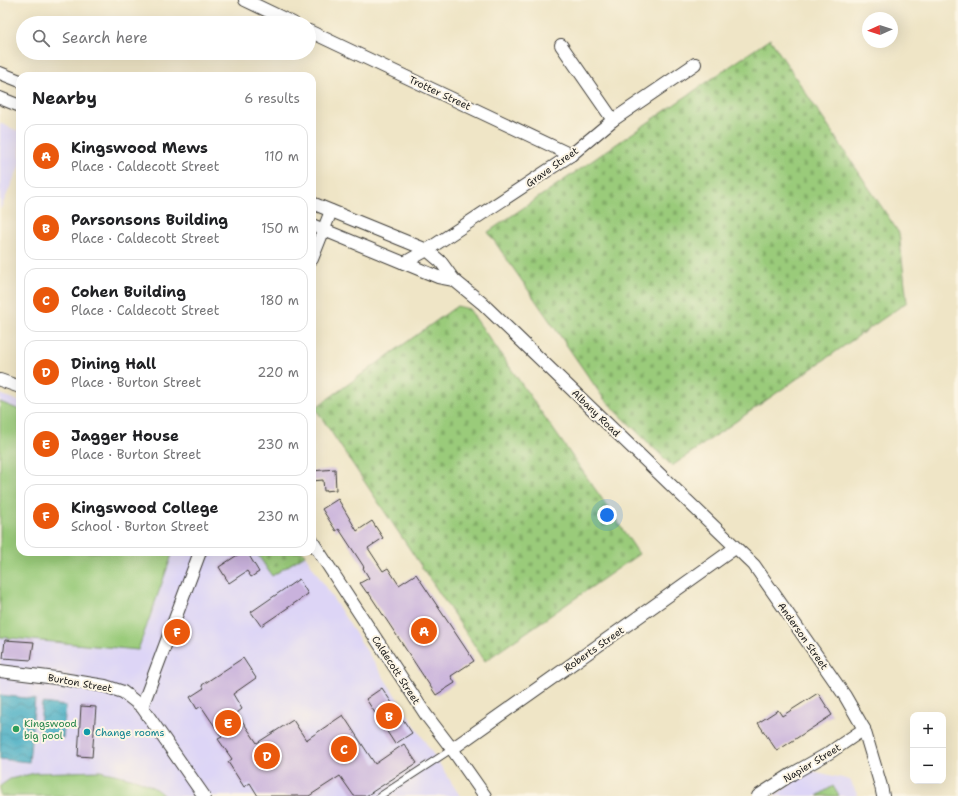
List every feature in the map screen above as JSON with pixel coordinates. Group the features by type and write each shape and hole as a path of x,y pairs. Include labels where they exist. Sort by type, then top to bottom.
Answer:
{"street":[{"path":"245,0 278,16"},
{"name":"Trotter Street","path":"316,33 571,155"},
{"path":"561,45 613,120"},
{"name":"Grave Street","path":"404,263 427,250 571,155 613,120 695,64"},
{"path":"0,73 16,79"},
{"path":"0,98 16,104"},
{"name":"Albany Road","path":"316,205 427,250 440,262 454,280 482,303 735,548"},
{"path":"316,249 331,211"},
{"name":"Albany Road","path":"316,227 438,277 454,280"},
{"path":"0,380 16,386"},
{"name":"Caldecott Street","path":"316,547 426,715 485,796"},
{"name":"Anderson Street","path":"735,548 754,565 846,696 864,729 881,786 882,796"},
{"name":"Roberts Street","path":"452,749 735,548"},
{"path":"142,707 199,556"},
{"name":"Burton Street","path":"0,671 106,686 123,692 142,707 204,796"},
{"name":"Napier Street","path":"758,796 792,774 829,753 864,729"}],"lane":[{"path":"380,796 452,749"}],"shaded area":[{"path":"0,123 16,130 16,174 0,210"},
{"path":"0,394 16,400 16,556 259,556 272,576 306,556 460,796 0,796"},
{"path":"809,770 850,780 858,796 774,796"}],"green space":[{"path":"770,39 899,233 907,302 672,466 604,399 488,232"},
{"path":"457,306 469,309 639,554 485,661 316,409 316,407"},
{"path":"0,402 16,408 16,556 172,556 138,650 0,637"},
{"path":"259,556 303,556 272,576"},
{"path":"100,771 142,782 157,790 164,796 0,796 0,786 10,779 35,773"},
{"path":"833,786 839,796 817,796"}],"water":[{"name":"Kingswood big pool","path":"0,695 35,699 29,762 0,759"},
{"path":"42,703 66,706 63,738 39,735"}],"building":[{"path":"335,469 336,490 324,491 323,480 316,481 316,471"},
{"path":"338,499 357,531 372,521 383,538 368,548 383,571 388,568 399,585 416,574 474,661 451,676 455,683 436,695 368,592 367,593 360,583 369,578 363,568 364,567 339,529 336,531 322,509"},
{"path":"236,556 249,556 259,572 251,577 247,571 229,583 219,567"},
{"path":"299,579 308,594 261,626 251,612"},
{"path":"5,640 34,642 31,660 3,658"},
{"path":"243,658 256,678 233,694 242,709 237,713 257,743 293,720 306,740 343,715 375,764 404,744 417,763 366,796 354,796 340,776 309,796 258,796 250,783 244,787 228,762 232,759 218,739 222,737 201,706 197,709 190,697 204,688 202,685"},
{"path":"382,688 412,733 395,744 366,699"},
{"path":"818,693 832,715 777,751 758,723 778,710 782,716"},
{"name":"Change rooms","path":"81,706 96,707 92,757 78,756"}],"place":[{"name":"Kingswood Mews","path":"424,631"},
{"name":"Kingswood College","path":"177,632"},
{"name":"Parsonsons Building","path":"389,716"},
{"name":"Jagger House","path":"228,723"},
{"name":"Kingswood big pool","path":"16,729"},
{"name":"Change rooms","path":"87,732"},
{"name":"Cohen Building","path":"344,749"},
{"name":"Dining Hall","path":"267,756"}]}
